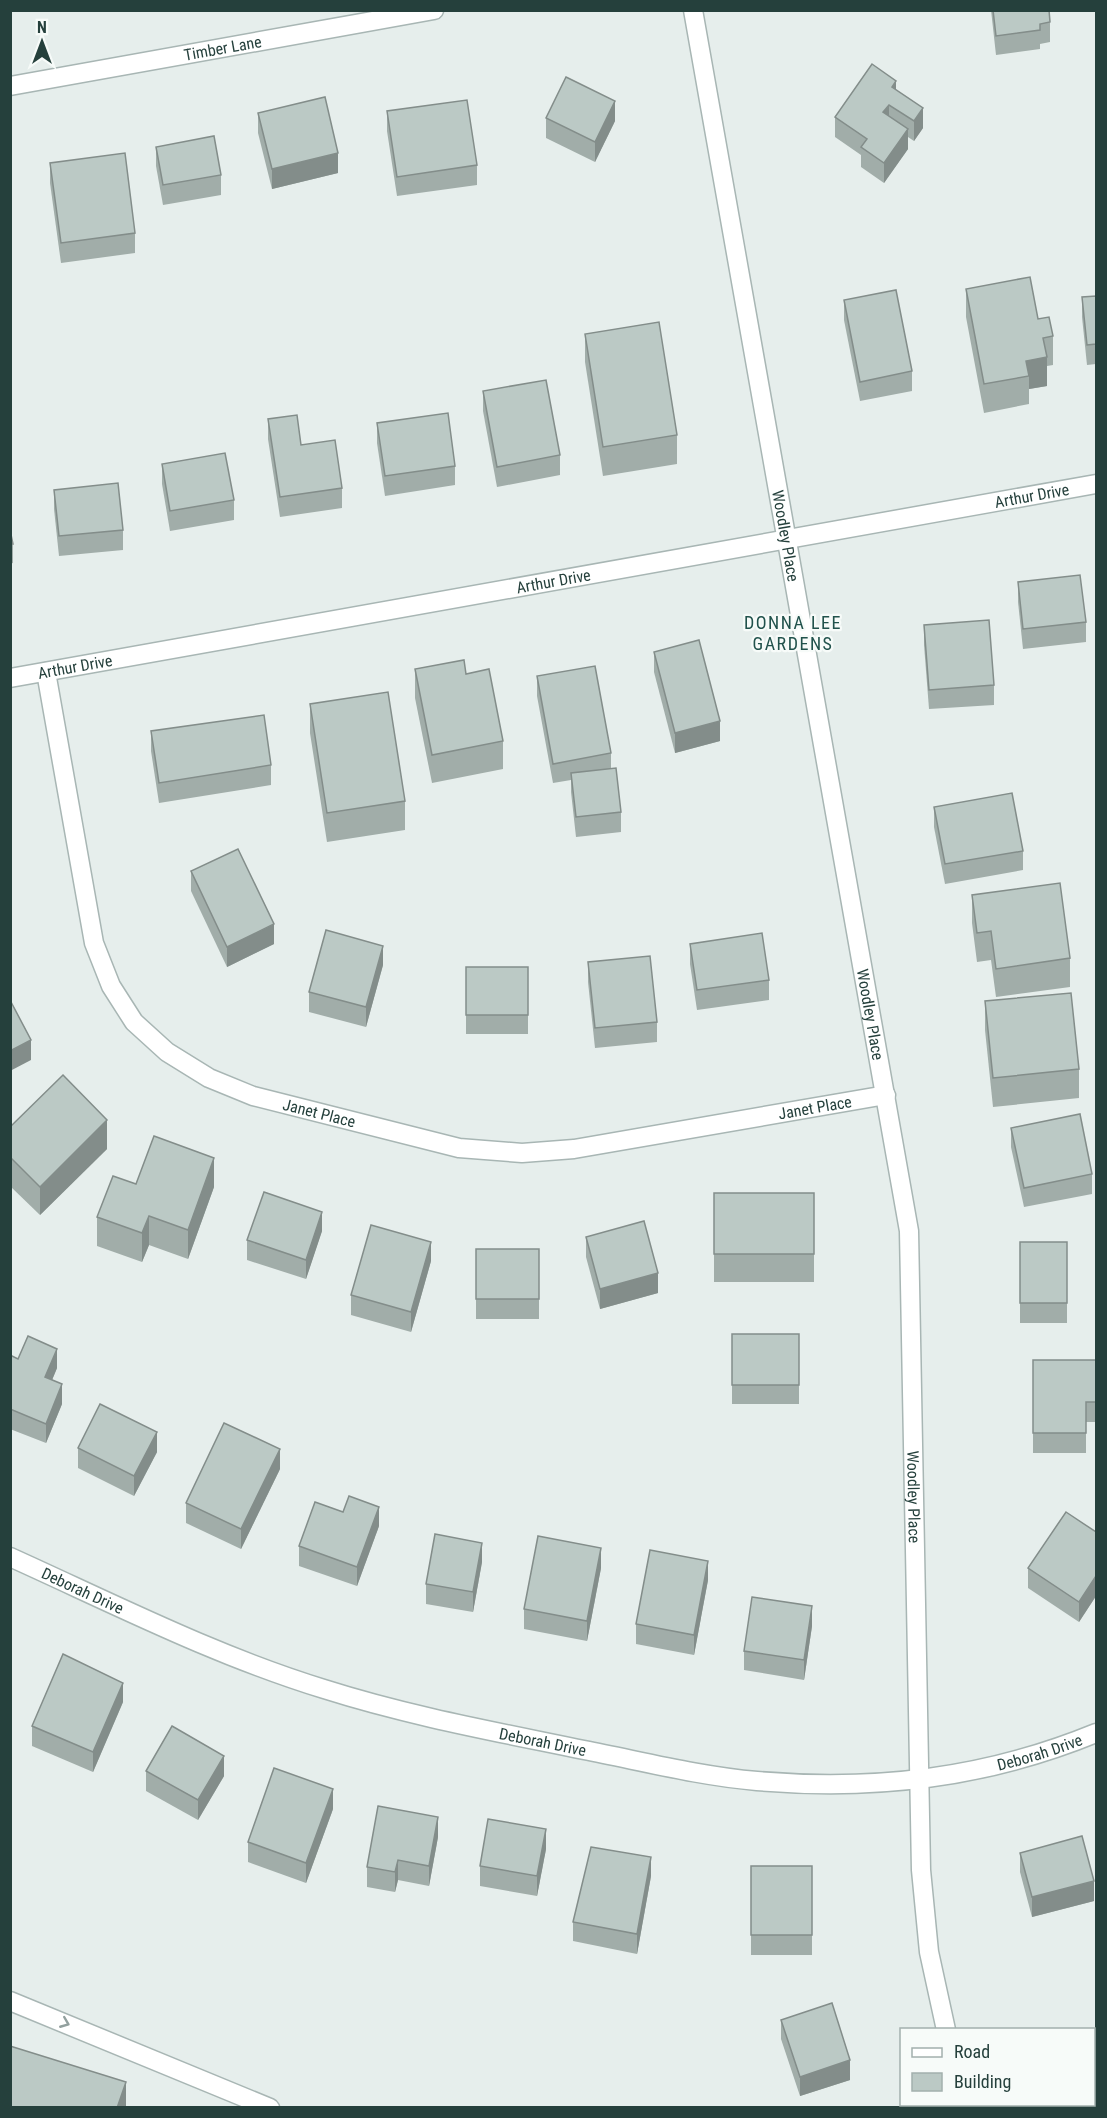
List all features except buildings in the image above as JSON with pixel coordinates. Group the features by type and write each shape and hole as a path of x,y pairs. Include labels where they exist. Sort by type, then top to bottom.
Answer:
{"street":[{"name":"Timber Lane","path":"10,86 434,10"},
{"name":"Woodley Place","path":"693,10 909,1231 917,1781 921,1870 929,1952 946,2028"},
{"name":"Arthur Drive","path":"10,678 1096,484"},
{"name":"Janet Place","path":"46,672 94,943 111,986 134,1022 167,1052 209,1078 253,1096 459,1148 522,1153 574,1149 886,1095"},
{"name":"Deborah Drive","path":"10,1557 219,1651 323,1689 424,1717 668,1767 755,1780 837,1785 917,1781 990,1768 1096,1732"},
{"path":"10,2001 270,2108"}],"district":[{"name":"DONNA LEE GARDENS","path":"793,632"}]}
